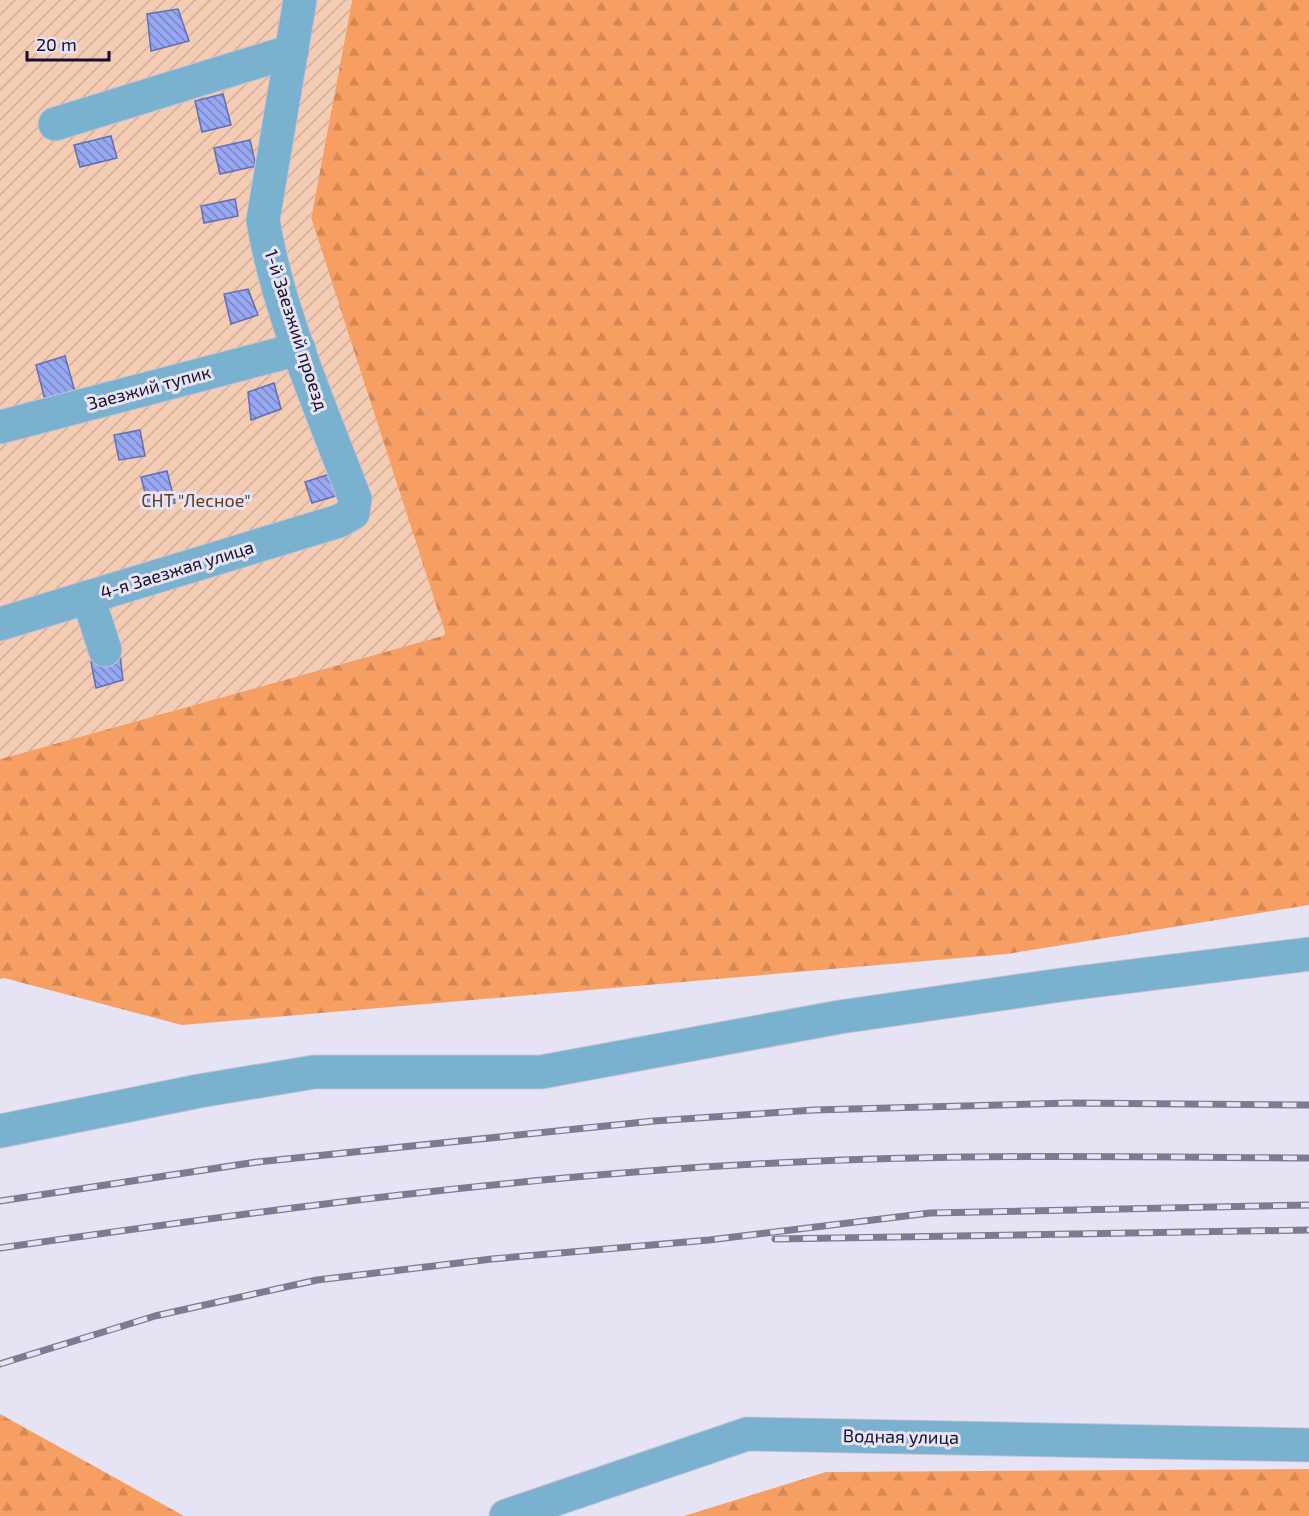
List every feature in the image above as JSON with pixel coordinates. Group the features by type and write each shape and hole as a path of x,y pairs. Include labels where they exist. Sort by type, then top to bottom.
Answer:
{"street":[{"name":"1-й Заезжий проезд","path":"300,0 262,220 268,256 299,349 355,499 353,513"},
{"path":"55,124 291,51"},
{"name":"Заезжий тупик","path":"0,427 299,349"},
{"name":"4-я Заезжая улица","path":"0,624 339,521 353,513"},
{"path":"88,597 105,650"},
{"path":"0,1131 199,1091 314,1072 542,1072 840,1017 1068,984 1309,954"},
{"name":"Водная улица","path":"506,1516 747,1434 1309,1445"}],"green space":[{"name":"СНТ \"Лесное\"","path":"0,0 352,0 311,218 446,635 0,759"},
{"path":"352,0 1309,0 1309,905 1007,954 182,1025 4,978 0,979 0,759 445,635 311,218"},
{"path":"0,1414 184,1516 0,1516"},
{"path":"1309,1469 1309,1516 684,1516 826,1472"}],"building":[{"path":"178,9 189,41 151,51 147,14"},
{"path":"223,94 231,125 202,132 195,101"},
{"path":"111,136 117,158 80,167 74,145"},
{"path":"250,140 256,166 220,174 214,148"},
{"path":"235,199 238,216 204,223 201,206"},
{"path":"248,289 258,315 231,324 224,294"},
{"path":"65,356 75,392 45,400 36,365"},
{"path":"274,383 281,409 251,420 248,392"},
{"path":"140,430 145,456 119,460 114,435"},
{"path":"167,471 175,503 149,509 141,477"},
{"path":"333,473 339,495 312,503 305,482"},
{"path":"120,655 123,680 96,688 91,662"}],"railway":[{"path":"0,1201 257,1162 654,1121 814,1110 1071,1103 1309,1105"},
{"path":"0,1248 409,1194 717,1166 942,1157 1309,1158"},
{"path":"0,1364 155,1316 317,1280 492,1259 709,1240 930,1213 1309,1205"},
{"path":"775,1239 1309,1230"}]}
